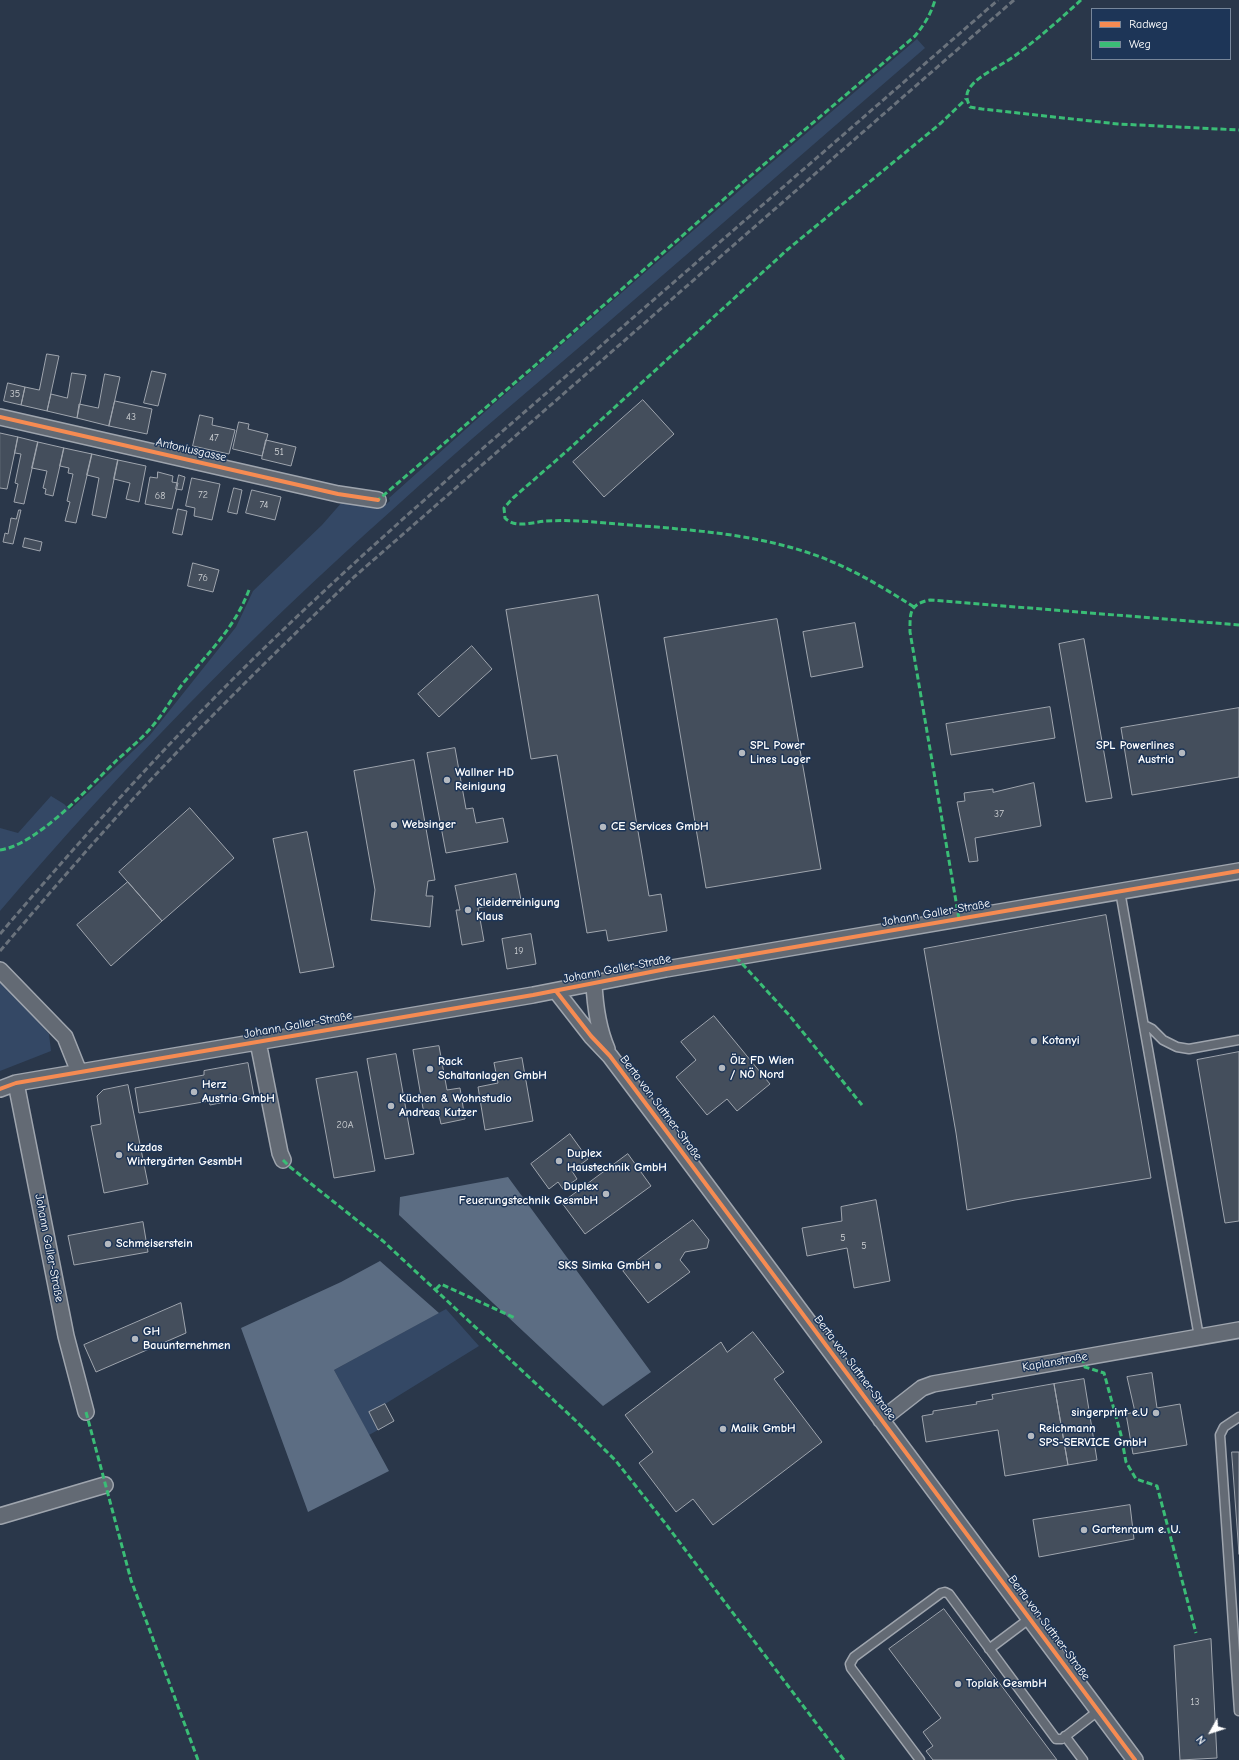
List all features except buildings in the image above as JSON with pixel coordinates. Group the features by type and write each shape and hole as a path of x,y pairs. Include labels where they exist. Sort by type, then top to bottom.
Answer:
{"street":[{"name":"Antoniusgasse","path":"0,417 338,494 378,500"},
{"name":"Johann Galler-Straße","path":"0,1089 16,1083 556,991 698,963 1239,871"},
{"path":"0,970 65,1037 79,1072"},
{"name":"Berta von Suttner-Straße","path":"594,983 595,1003 601,1035 610,1056"},
{"name":"Berta von Suttner-Straße","path":"556,991 591,1036 610,1056 1135,1760"},
{"name":"Johann Galler-Straße","path":"258,1042 280,1153 283,1160"},
{"name":"Johann Galler-Straße","path":"16,1083 66,1336 86,1412"},
{"name":"Kaplanstraße","path":"881,1420 922,1388 933,1384 1239,1330"},
{"path":"0,1516 105,1485"}],"lane":[{"path":"1120,891 1199,1337"},
{"path":"1144,1025 1152,1029 1163,1040 1177,1047 1189,1049 1239,1040"},
{"path":"1239,1417 1224,1427 1220,1435 1239,1711"},
{"path":"920,1760 851,1668 850,1664 853,1658 940,1593 945,1592 949,1594 1056,1739 1059,1740 1098,1711"},
{"path":"989,1649 1029,1619"},
{"path":"1065,1736 1083,1760"}],"shaded area":[{"path":"917,39 925,48 418,486 288,606 140,755 0,911 0,828 18,833 51,796 64,804 70,810 150,735 236,627 253,591 322,525 343,501 380,509 390,501 389,498 495,403 756,176"},
{"path":"0,979 49,1034 51,1051 0,1071"},
{"path":"508,1177 651,1372 603,1406 399,1215 400,1197"},
{"path":"380,1261 439,1313 334,1370 389,1471 308,1512 241,1328 341,1282"},
{"path":"446,1309 479,1346 385,1404 394,1421 369,1435 334,1370"}],"railway":[{"path":"0,934 91,829 154,761 218,694 296,618 479,452 998,0"},
{"path":"0,951 89,848 158,772 245,682 354,577 1014,0"}],"marked path":[{"path":"375,499 378,500 546,356 741,184 915,36 927,19 935,0"},
{"path":"1081,0 1048,30 1008,60 976,81 967,93 970,107 1118,124 1239,130"},
{"path":"914,607 880,586 846,568 818,556 789,547 728,535 667,528 568,521 546,521 517,524 505,518 504,508 513,498 568,450 787,250 941,123 966,99"},
{"path":"0,850 14,846 30,838 46,826 62,813 146,733 159,718 181,686 213,649 237,616 249,590"},
{"path":"959,919 910,632 910,620 914,607 930,600 1239,625"},
{"path":"736,957 789,1015 862,1105"},
{"path":"283,1160 383,1241 575,1420 616,1461 665,1523 844,1760"},
{"path":"436,1289 441,1284 515,1318"},
{"path":"1082,1357 1085,1367 1104,1373 1121,1435 1126,1462 1136,1479 1157,1486 1196,1633"},
{"path":"86,1412 131,1580 198,1760"}],"cycle path":[{"path":"0,417 338,494 378,500"},
{"path":"0,1089 16,1083 533,995 666,969 1239,871"},
{"path":"556,991 591,1036 610,1056 1135,1760"}],"place":[{"name":"SPL Power Lines Lager","path":"742,753"},
{"name":"SPL Powerlines Austria","path":"1182,753"},
{"name":"Wallner HD Reinigung","path":"447,780"},
{"name":"Websinger","path":"394,825"},
{"name":"CE Services GmbH","path":"603,827"},
{"name":"Kleiderreinigung Klaus","path":"468,910"},
{"name":"Kotanyi","path":"1034,1041"},
{"name":"Ölz FD Wien / NÖ Nord","path":"722,1068"},
{"name":"Rack Schaltanlagen GmbH","path":"430,1069"},
{"name":"Herz Austria GmbH","path":"194,1092"},
{"name":"Küchen & Wohnstudio Andreas Kutzer","path":"391,1106"},
{"name":"Kuzdas Wintergärten GesmbH","path":"119,1155"},
{"name":"Duplex Haustechnik GmbH","path":"559,1161"},
{"name":"Duplex Feuerungstechnik GesmbH","path":"606,1194"},
{"name":"Schmeiserstein","path":"108,1244"},
{"name":"SKS Simka GmbH","path":"658,1266"},
{"name":"GH Bauunternehmen","path":"135,1339"},
{"name":"singerprint e.U","path":"1156,1413"},
{"name":"Malik GmbH","path":"723,1429"},
{"name":"Reichmann SPS-SERVICE GmbH","path":"1031,1436"},
{"name":"Gartenraum e. U.","path":"1084,1530"},
{"name":"Toplak GesmbH","path":"958,1684"}]}
